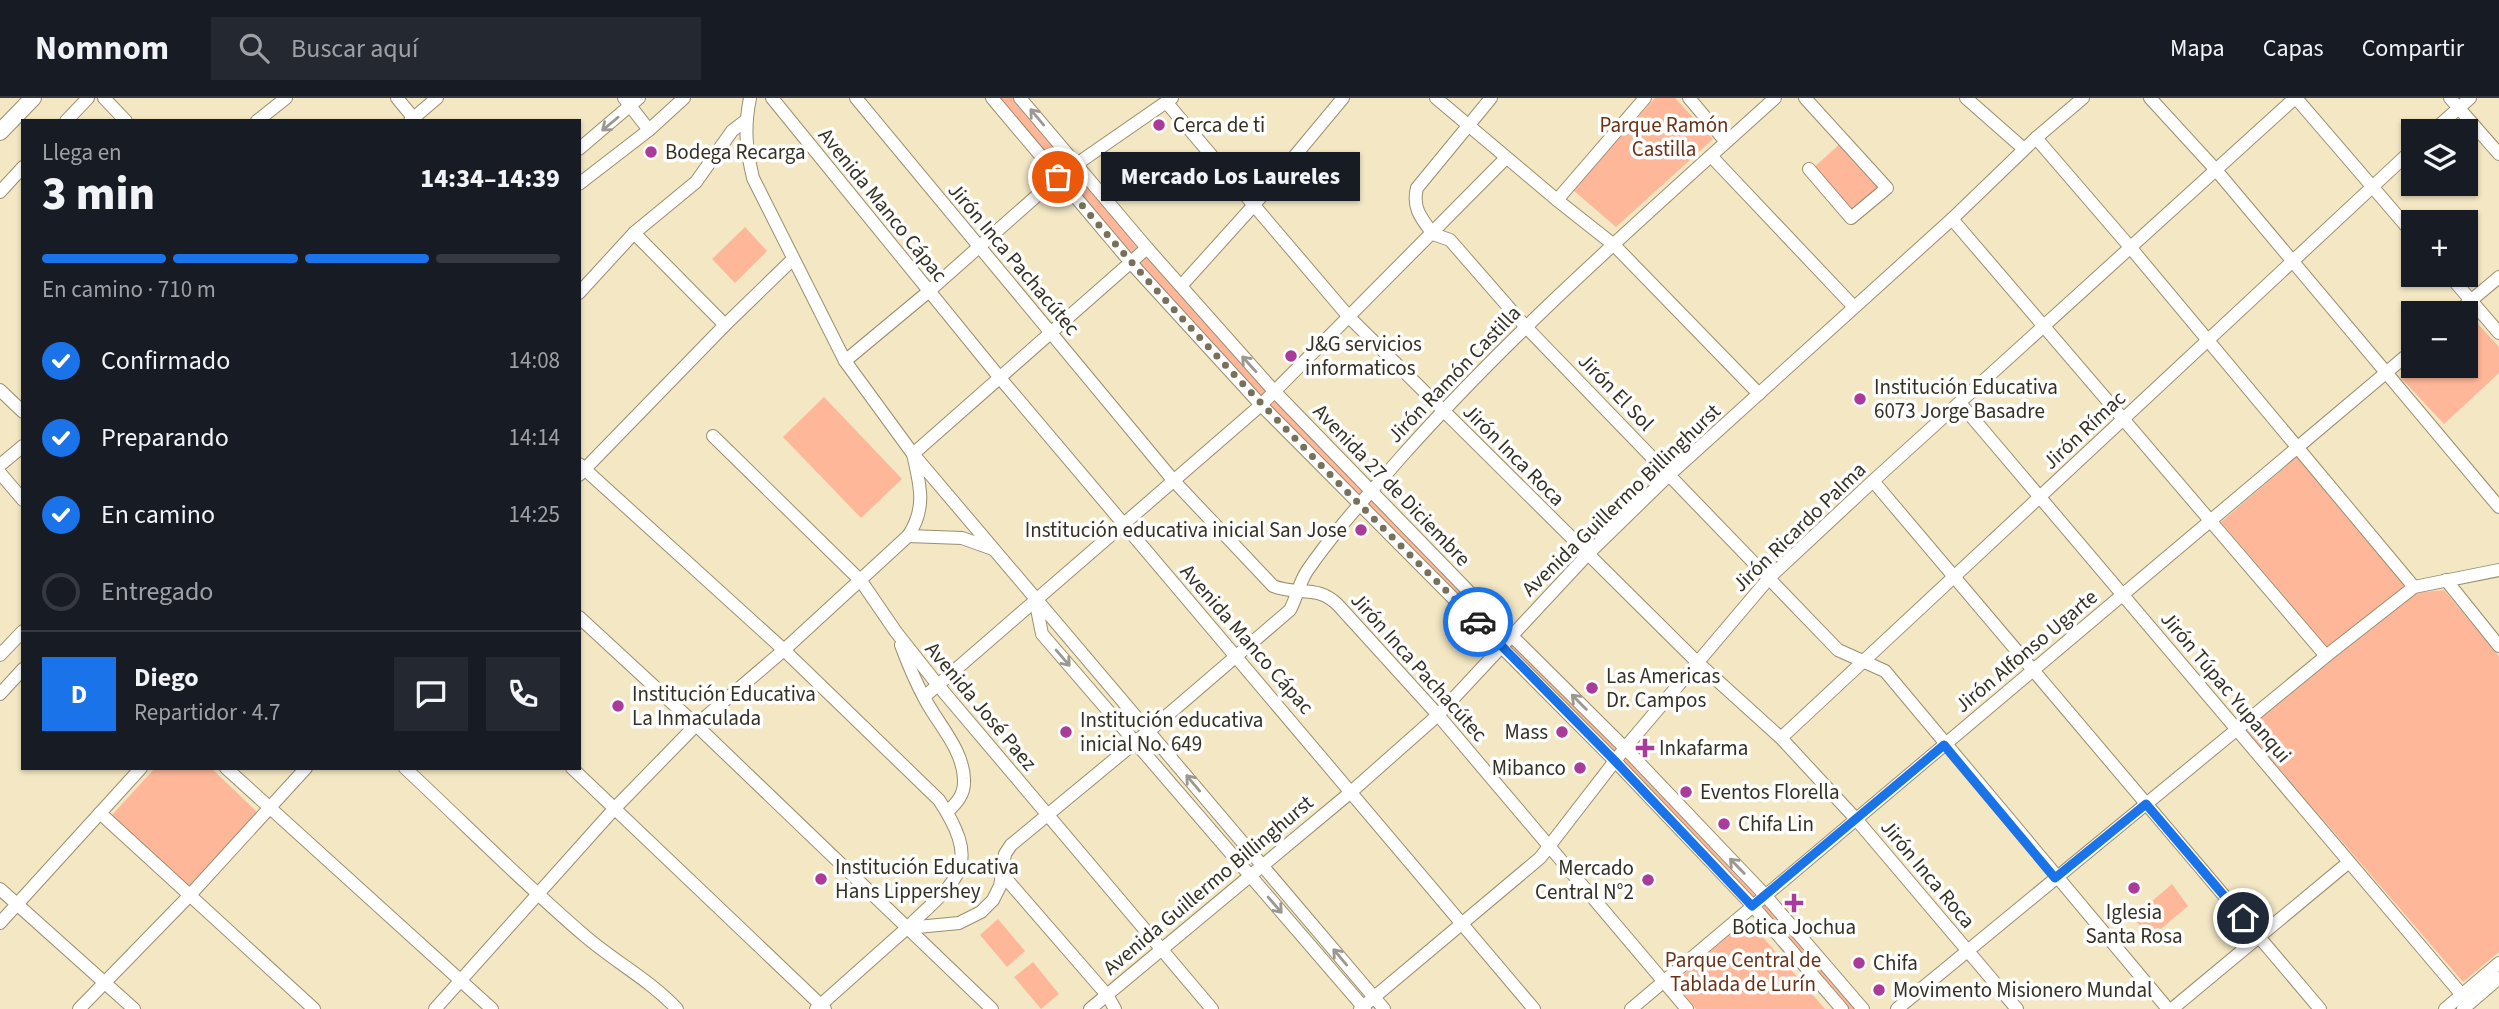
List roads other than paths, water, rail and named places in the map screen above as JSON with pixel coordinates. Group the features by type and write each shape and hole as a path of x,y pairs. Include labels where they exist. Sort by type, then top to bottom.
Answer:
{"main road":[{"path":"0,132 33,98"}],"street":[{"path":"68,119 88,98"},
{"path":"104,98 124,119"},
{"path":"260,119 286,98"},
{"path":"397,98 412,119"},
{"path":"414,119 438,98"},
{"path":"581,182 649,130 684,98"},
{"path":"750,98 745,121 753,178 845,361 913,454 1384,1009"},
{"name":"Avenida Manco Cápac","path":"772,98 928,292 1122,524 1534,1009"},
{"name":"Jirón Inca Pachacútec","path":"856,98 1173,480 1265,579 1281,589 1320,592 1333,600 1438,715 1688,1009"},
{"name":"Avenida 27 de Diciembre","path":"992,98 1132,264 1203,343 1261,405 1615,761 1752,906 1843,1009"},
{"name":"Avenida 27 de Diciembre","path":"1020,98 1218,330 1274,391 1625,748 1765,895 1863,1009"},
{"path":"1181,286 1254,205 1343,98"},
{"path":"1436,98 1614,245 1759,394"},
{"path":"1433,234 1418,215 1415,205 1417,188 1491,98"},
{"path":"1557,200 1645,98"},
{"path":"1689,98 1726,142"},
{"name":"Jirón Ramón Castilla","path":"907,928 950,925 970,919 981,912 993,900 1005,855 1011,845 1290,610 1310,567 1359,504 1442,411 1525,326 1774,98"},
{"path":"1805,98 1887,188 1851,218 1809,169"},
{"path":"1966,98 2024,149"},
{"name":"Avenida Guillermo Billinghurst","path":"1090,1009 1351,792 1438,715 1588,554 1669,475 2083,98"},
{"path":"2150,98 2216,170 2499,507"},
{"path":"2296,98 2401,220"},
{"name":"Jirón Ricardo Palma","path":"1362,1008 1540,858 1625,748 1770,577 2296,98"},
{"path":"2442,119 2454,103 2470,98"},
{"path":"845,361 1058,177 1169,100"},
{"name":"Jirón Inca Roca","path":"1169,100 1349,317 1698,662 1781,738 1856,820 2017,1009"},
{"path":"581,147 632,101 649,130"},
{"path":"2454,103 2499,154"},
{"path":"581,291 634,233 696,181 732,131 745,121"},
{"path":"2036,138 2414,587"},
{"path":"1711,156 1854,307"},
{"path":"924,697 1035,598 1261,405 1506,158"},
{"name":"Jirón Rímac","path":"1781,738 2401,160"},
{"path":"0,192 21,169"},
{"path":"1952,219 2326,656"},
{"path":"634,233 725,325"},
{"name":"Jirón El Sol","path":"1433,234 1450,240 1525,326 1838,650 1885,671 2055,878 2170,1009"},
{"path":"913,454 1147,248"},
{"path":"574,770 820,1008 953,883 961,870 959,838 947,812 931,790 784,650 581,470 792,260"},
{"path":"2459,287 2471,301 2499,277"},
{"path":"2478,309 2499,333"},
{"path":"1203,343 1218,330"},
{"name":"Jirón Alfonso Ugarte","path":"1630,1009 2401,360"},
{"path":"0,390 21,410"},
{"name":"Jirón Túpac Yupanqui","path":"1960,403 2467,1004"},
{"name":"Avenida José Paez","path":"713,436 861,581 896,632 937,684 1212,1009"},
{"path":"0,465 21,448"},
{"path":"435,1009 615,808 696,725 784,650 908,536 918,522 921,500 913,454"},
{"path":"0,473 21,498"},
{"path":"1873,481 2320,1009"},
{"path":"908,536 962,538 993,549"},
{"path":"1897,1009 2236,729 2414,587 2499,570"},
{"path":"2446,580 2499,646"},
{"path":"1035,598 1042,634 1362,1008"},
{"path":"581,619 696,725 992,1009"},
{"path":"896,632 924,697 960,757 964,779 963,792 958,802 947,812"},
{"path":"0,655 21,633"},
{"path":"0,694 21,671"},
{"path":"0,923 139,770"},
{"path":"228,770 492,1009"},
{"path":"79,1009 190,895 304,770"},
{"path":"407,770 583,934 657,989 677,1009"},
{"path":"100,813 314,1009"},
{"path":"2170,1009 2349,862"},
{"path":"1002,874 1107,995 1115,1009"},
{"path":"0,889 134,1009"},
{"path":"2467,1004 2499,963"},
{"path":"2445,1009 2467,1004 2499,978"}],"place":[{"name":"Cerca de ti","path":"1159,125"},
{"name":"Bodega Recarga","path":"651,152"},
{"name":"Mercado Los Laureles","path":"1058,177"},
{"name":"J&G servicios informaticos","path":"1291,356"},
{"name":"Institución Educativa 6073 Jorge Basadre","path":"1860,399"},
{"name":"Institución educativa inicial San Jose","path":"1361,530"},
{"name":"Las Americas Dr. Campos","path":"1592,688"},
{"name":"Institución Educativa La Inmaculada","path":"618,706"},
{"name":"Institución educativa inicial No. 649","path":"1066,732"},
{"name":"Mass","path":"1562,732"},
{"name":"Inkafarma","path":"1645,748"},
{"name":"Mibanco","path":"1580,768"},
{"name":"Eventos Florella","path":"1686,792"},
{"name":"Chifa Lin","path":"1724,824"},
{"name":"Institución Educativa Hans Lippershey","path":"821,879"},
{"name":"Mercado Central N°2","path":"1648,880"},
{"name":"Iglesia Santa Rosa","path":"2134,888"},
{"name":"Botica Jochua","path":"1794,903"},
{"name":"Chifa","path":"1859,963"},
{"name":"Movimento Misionero Mundal","path":"1879,990"}],"park label":[{"name":"Parque Ramón Castilla","path":"1664,137"},
{"name":"Parque Central de Tablada de Lurín","path":"1743,972"}]}
